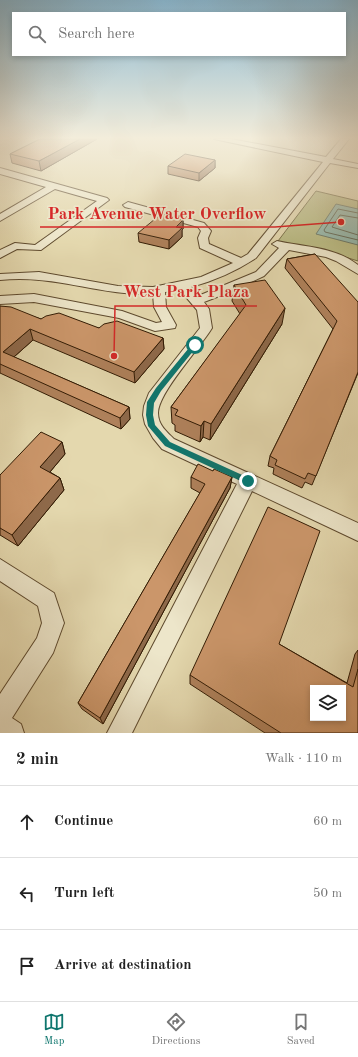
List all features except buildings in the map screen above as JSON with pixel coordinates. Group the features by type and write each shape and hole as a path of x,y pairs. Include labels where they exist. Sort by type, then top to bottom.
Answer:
{"street":[{"path":"0,255 15,246 37,248 104,200 9,173"},
{"path":"0,277 51,277 117,290 159,289 212,278 242,263 252,256 318,173"},
{"path":"0,218 55,185"},
{"path":"128,204 201,225 206,231 203,238 204,246 242,263"},
{"path":"265,240 286,247 310,250 343,260 358,271"},
{"path":"196,300 226,290 260,274 286,247"},
{"path":"182,285 203,309 206,328 195,345 158,390 151,402 150,415 152,426 168,444 358,532"},
{"path":"0,300 34,298 122,315 155,327 170,325 160,306 159,289"},
{"path":"119,733 248,481"},
{"path":"0,569 47,600 53,623 45,645 0,716"},
{"path":"0,724 12,733"}],"green space":[{"path":"316,191 358,201 358,261 312,247 292,245 278,241"}],"water":[{"path":"336,204 358,209 358,245 316,234"}],"place":[{"name":"Park Avenue Water Overflow","path":"341,222"},
{"name":"West Park Plaza","path":"114,356"}],"route":[{"path":"195,345 158,390 151,402 150,415 152,426 160,437 168,444 248,481"}]}
